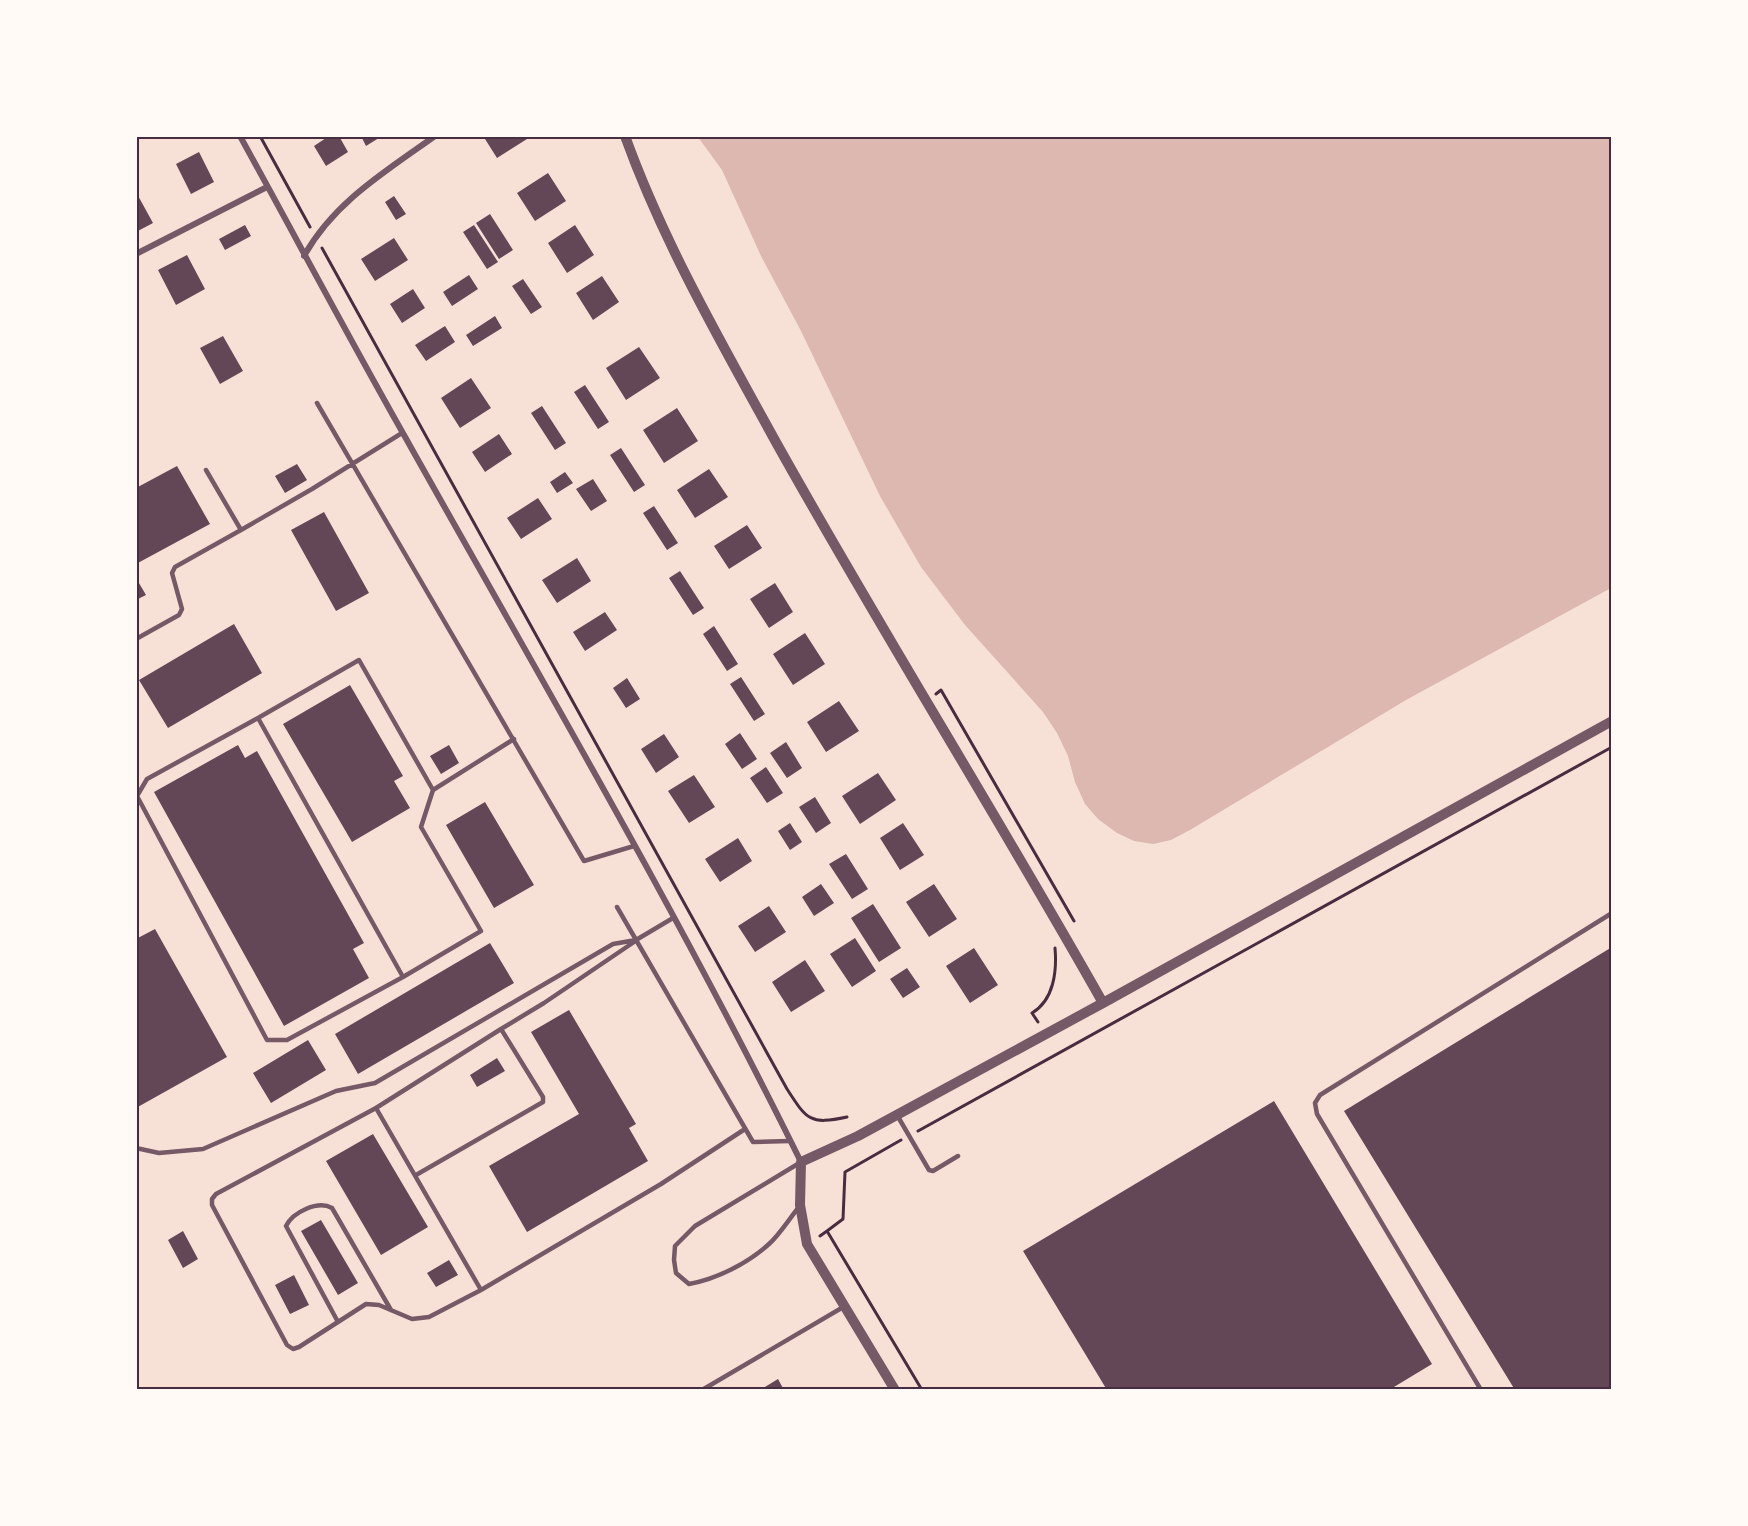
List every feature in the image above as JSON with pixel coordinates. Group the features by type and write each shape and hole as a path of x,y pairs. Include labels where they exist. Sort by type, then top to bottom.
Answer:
{"street":[{"path":"240,136 402,433 584,754 754,1067 801,1162 800,1205 807,1244 895,1389"},
{"path":"304,256 315,236 368,182 435,136"},
{"path":"625,136 641,180 714,330 810,503 1103,1003"},
{"path":"136,254 267,187"},
{"path":"801,1162 858,1136 1103,1003 1611,721"}],"lane":[{"path":"317,402 584,861 634,846"},
{"path":"136,639 179,615 182,609 172,573 175,567 312,489 402,433"},
{"path":"206,470 241,530"},
{"path":"433,790 359,660 147,779 137,796 267,1040 287,1040 403,977 481,931 421,827 433,790 514,739"},
{"path":"258,717 403,977"},
{"path":"617,907 753,1142 790,1141"},
{"path":"1481,1389 1317,1114 1315,1103 1320,1095 1611,913"},
{"path":"673,918 636,940 544,1003 376,1108 216,1194 212,1205 287,1345 293,1349 366,1304 379,1305 412,1319 429,1317 481,1290 661,1184 746,1130"},
{"path":"136,1148 159,1153 203,1149 336,1091 375,1083 613,944 636,940"},
{"path":"416,1175 543,1102 543,1097 501,1029"},
{"path":"376,1108 481,1290"},
{"path":"897,1114 929,1170 933,1171 958,1156"},
{"path":"800,1205 769,1244 731,1270 709,1280 689,1284 676,1273 675,1246 695,1226 801,1162"},
{"path":"338,1322 286,1226 289,1220 315,1205 327,1205 332,1208 391,1310"},
{"path":"702,1389 845,1306"}],"path":[{"path":"260,136 787,1089 803,1114 824,1122 847,1117"},
{"path":"827,1231 843,1219 845,1172 1611,747"}],"shaded area":[{"path":"698,137 1611,137 1611,588 1406,700 1171,840 1153,844 1134,841 1117,833 1098,819 1085,804 1075,782 1068,756 1043,712 965,625 921,567 880,496 801,331 761,256 722,170"}],"building":[{"path":"329,136 339,136 348,152 326,166 314,146"},
{"path":"361,136 382,136 366,146"},
{"path":"489,136 526,136 527,139 497,158 485,139"},
{"path":"199,152 214,182 191,194 176,164"},
{"path":"548,173 566,201 535,221 517,193"},
{"path":"136,192 153,223 136,232"},
{"path":"394,196 406,214 396,220 385,202"},
{"path":"490,214 513,250 499,259 476,223"},
{"path":"245,225 251,236 225,250 219,239"},
{"path":"474,225 498,262 487,269 463,232"},
{"path":"575,225 594,255 567,273 548,243"},
{"path":"394,238 408,260 375,281 361,259"},
{"path":"187,255 205,289 176,305 158,270"},
{"path":"469,275 478,289 452,306 443,292"},
{"path":"602,276 619,302 593,320 576,293"},
{"path":"523,279 542,307 531,314 512,286"},
{"path":"413,289 425,308 402,323 390,304"},
{"path":"495,316 502,328 473,346 466,335"},
{"path":"445,326 455,342 426,361 415,345"},
{"path":"223,336 243,371 220,384 200,348"},
{"path":"639,347 660,378 626,400 606,368"},
{"path":"471,378 491,408 460,428 441,398"},
{"path":"585,385 609,422 598,429 574,392"},
{"path":"542,406 566,443 555,450 531,413"},
{"path":"677,408 698,441 664,463 643,430"},
{"path":"499,434 512,454 485,472 472,452"},
{"path":"621,448 645,485 634,492 610,455"},
{"path":"297,464 307,480 285,493 275,476"},
{"path":"177,466 210,524 136,564 136,488"},
{"path":"709,469 728,497 695,518 677,490"},
{"path":"565,472 573,483 557,493 550,482"},
{"path":"593,479 607,501 591,511 576,489"},
{"path":"538,498 552,519 521,539 507,518"},
{"path":"654,506 678,543 667,550 643,513"},
{"path":"324,512 369,593 336,611 291,530"},
{"path":"747,525 762,548 729,569 714,546"},
{"path":"577,558 591,581 557,603 542,580"},
{"path":"680,571 704,608 693,615 669,578"},
{"path":"136,578 146,595 136,600"},
{"path":"775,583 793,612 769,628 750,599"},
{"path":"605,612 617,630 585,651 573,632"},
{"path":"234,624 262,673 168,728 139,680"},
{"path":"714,626 738,664 727,671 703,634"},
{"path":"805,633 825,664 793,685 773,654"},
{"path":"741,677 765,714 754,721 730,684"},
{"path":"627,678 640,699 626,708 613,688"},
{"path":"350,685 403,776 394,781 410,808 352,842 283,724"},
{"path":"839,701 859,731 826,752 807,722"},
{"path":"740,733 757,759 742,769 725,744"},
{"path":"664,734 679,757 656,773 641,749"},
{"path":"786,742 802,768 787,778 770,753"},
{"path":"238,745 245,758 257,751 364,943 353,949 369,978 284,1026 154,792"},
{"path":"449,745 459,763 441,774 430,756"},
{"path":"766,767 783,793 767,803 750,778"},
{"path":"878,773 896,800 860,824 842,796"},
{"path":"694,775 715,807 689,823 668,791"},
{"path":"815,797 831,823 816,833 799,807"},
{"path":"485,802 534,885 494,908 446,825"},
{"path":"790,823 802,842 790,850 778,831"},
{"path":"903,823 924,855 900,870 880,838"},
{"path":"738,838 752,861 720,882 705,859"},
{"path":"846,854 868,889 852,899 829,864"},
{"path":"821,884 834,903 814,916 802,897"},
{"path":"934,884 957,919 929,937 906,902"},
{"path":"873,904 901,948 879,962 851,918"},
{"path":"769,906 786,932 755,952 738,926"},
{"path":"155,929 227,1057 136,1108 136,939"},
{"path":"855,938 876,971 852,987 830,954"},
{"path":"490,943 514,983 358,1074 335,1034"},
{"path":"1612,947 1612,1390 1515,1390 1344,1111"},
{"path":"974,948 998,985 970,1003 946,966"},
{"path":"805,960 825,991 791,1012 772,982"},
{"path":"907,968 920,987 903,998 890,979"},
{"path":"569,1010 636,1124 629,1128 648,1161 527,1232 489,1166 579,1114 531,1032"},
{"path":"308,1040 326,1070 271,1103 253,1073"},
{"path":"497,1058 505,1071 477,1087 470,1075"},
{"path":"1274,1101 1432,1364 1389,1390 1107,1390 1023,1251"},
{"path":"373,1134 428,1227 381,1255 326,1161"},
{"path":"321,1220 358,1283 338,1295 301,1231"},
{"path":"183,1231 198,1259 183,1268 168,1240"},
{"path":"449,1260 458,1275 436,1287 427,1273"},
{"path":"294,1275 309,1305 290,1314 275,1285"},
{"path":"778,1379 784,1390 760,1390"}]}
